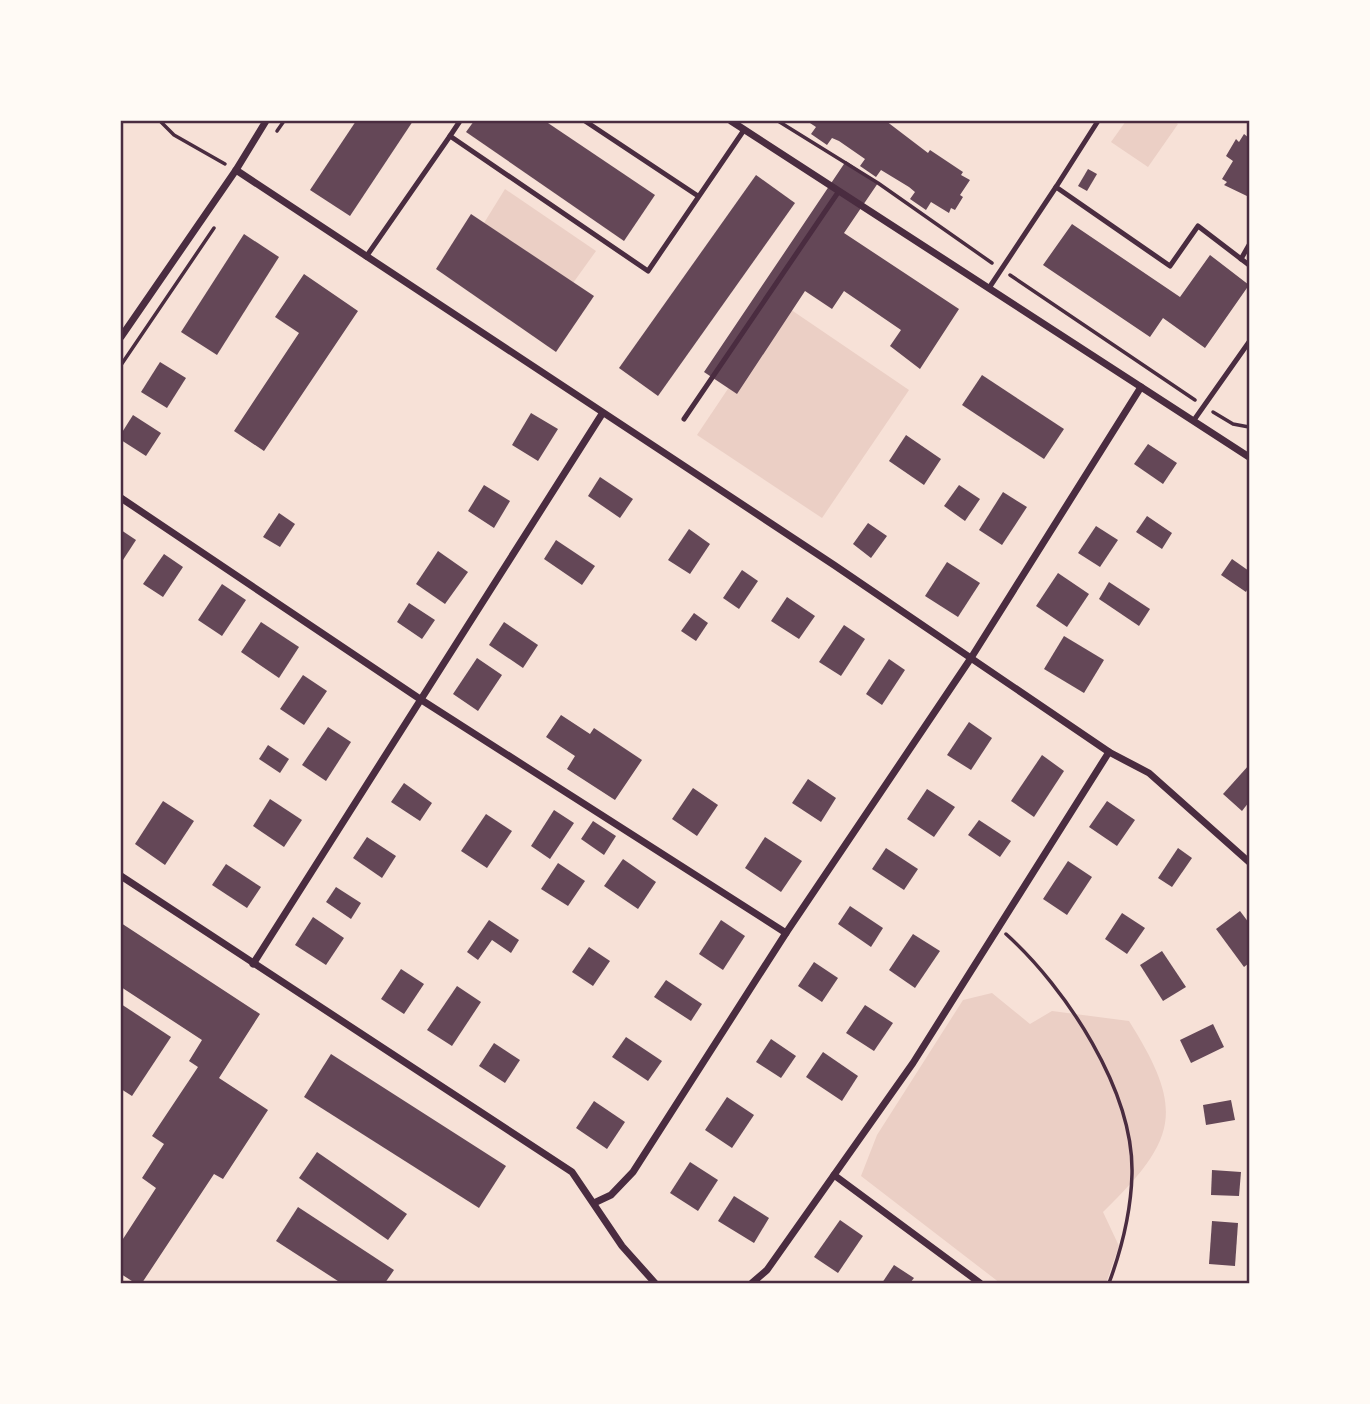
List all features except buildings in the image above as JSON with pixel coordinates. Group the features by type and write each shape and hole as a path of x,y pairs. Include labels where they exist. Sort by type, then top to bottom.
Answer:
{"street":[{"path":"121,337 236,170 266,121"},
{"path":"731,121 1249,457"},
{"path":"236,170 834,565 1109,752 1149,773 1249,862"},
{"path":"594,1203 611,1195 633,1172 786,933 971,658 1141,387"},
{"path":"253,964 602,414"},
{"path":"121,498 420,699 786,933"},
{"path":"752,1283 767,1270 913,1063 1109,752"},
{"path":"121,876 572,1172 622,1246 655,1283"},
{"path":"835,1175 980,1283"}],"lane":[{"path":"366,257 460,121"},
{"path":"585,121 698,196"},
{"path":"989,288 1098,121"},
{"path":"450,136 648,271 744,130"},
{"path":"1056,187 1170,266 1198,226 1249,265"},
{"path":"684,419 839,191"},
{"path":"1241,259 1249,245"},
{"path":"1194,420 1249,341"}],"path":[{"path":"160,121 174,135 236,170"},
{"path":"998,927 1031,957 1085,1028 1122,1106 1132,1172 1124,1242 1110,1283"}],"shaded area":[{"path":"1126,121 1173,121 1178,124 1148,167 1111,142"},
{"path":"505,189 596,251 573,283 484,223"},
{"path":"784,305 909,390 822,518 697,435"},
{"path":"992,993 1030,1024 1052,1011 1129,1021 1159,1078 1165,1101 1165,1122 1159,1143 1147,1164 1103,1212 1119,1246 1106,1283 1000,1283 861,1176 877,1135 963,1000"}]}
